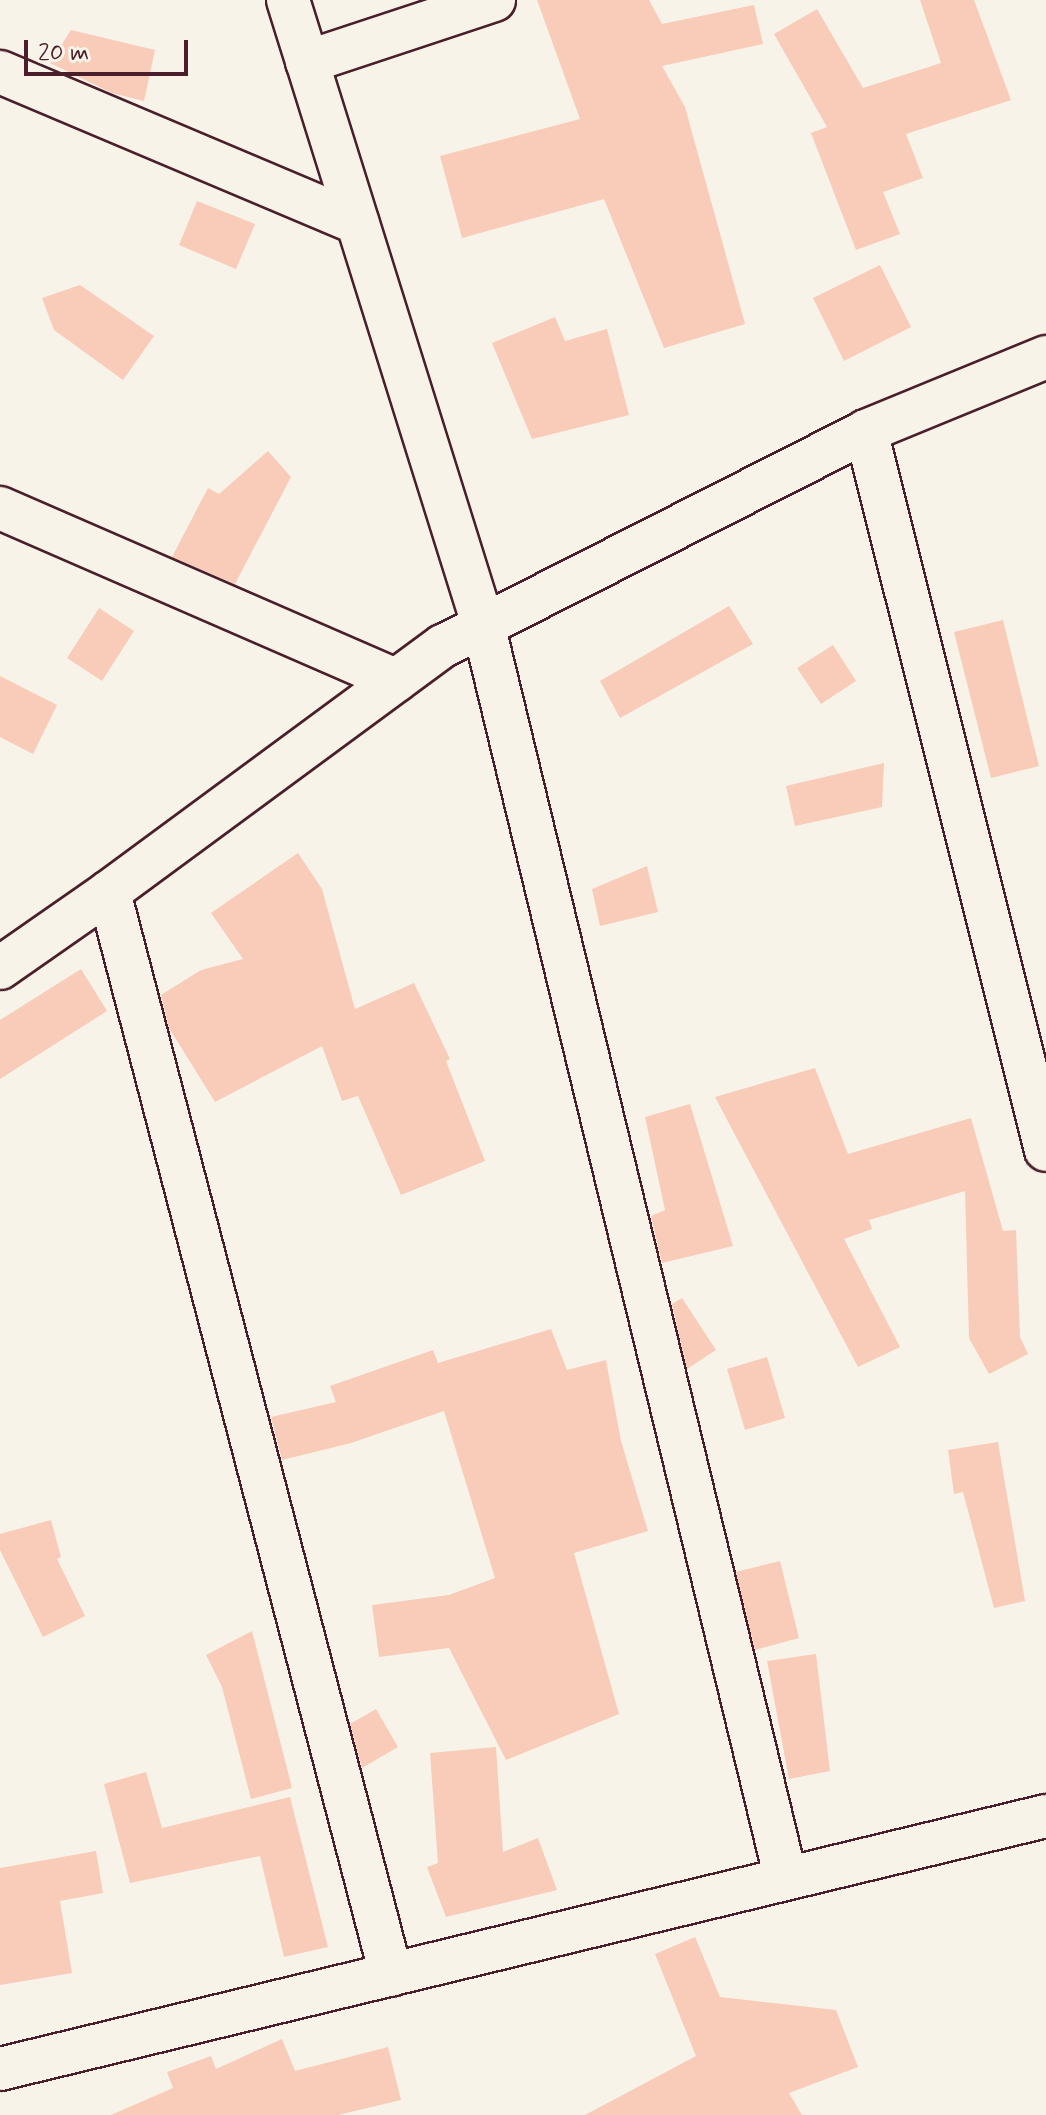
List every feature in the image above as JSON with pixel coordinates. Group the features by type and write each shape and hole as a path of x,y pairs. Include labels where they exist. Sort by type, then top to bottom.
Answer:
{"street":[{"path":"288,0 483,624 786,1879"},
{"path":"307,62 494,0"},
{"path":"0,72 357,223"},
{"path":"3,962 109,892 396,680 483,624 866,431 1046,357"},
{"path":"866,431 1046,1150"},
{"path":"0,508 396,680"},
{"path":"109,892 391,1975"},
{"path":"0,2069 1046,1816"}],"building":[{"path":"537,0 649,0 662,24 754,5 763,44 662,66 685,107 745,324 664,348 604,199 462,238 440,156 580,119"},
{"path":"920,0 974,0 1011,100 906,134 923,178 883,192 900,234 856,250 811,133 827,127 774,34 817,9 863,88 941,63"},
{"path":"71,30 155,50 144,101 112,93 50,63"},
{"path":"197,201 255,224 236,269 179,245"},
{"path":"880,265 911,327 844,361 813,298"},
{"path":"80,285 154,336 123,380 54,330 42,298"},
{"path":"555,317 565,341 607,329 629,415 532,439 492,343"},
{"path":"268,451 291,477 235,584 172,557 208,488 219,494"},
{"path":"729,606 753,644 620,718 600,681"},
{"path":"99,608 134,631 102,681 67,658"},
{"path":"1003,620 1039,766 991,778 954,632"},
{"path":"833,645 856,681 821,704 797,668"},
{"path":"0,676 57,705 33,754 0,737"},
{"path":"884,763 882,807 795,826 786,786"},
{"path":"298,853 322,889 355,1009 414,983 450,1059 446,1061 485,1161 401,1195 358,1096 342,1101 322,1046 215,1102 169,1028 161,995 201,970 243,959 211,913"},
{"path":"647,866 658,912 600,926 592,889"},
{"path":"81,969 107,1011 0,1079 0,1020"},
{"path":"815,1068 848,1154 971,1118 1003,1231 1016,1230 1020,1337 1028,1354 989,1374 969,1338 965,1191 869,1220 872,1229 844,1239 900,1347 858,1367 715,1097"},
{"path":"690,1104 733,1246 662,1263 651,1216 665,1210 645,1117"},
{"path":"682,1298 716,1350 687,1369 672,1304"},
{"path":"551,1329 567,1370 606,1360 621,1441 648,1531 574,1553 619,1714 506,1760 449,1648 379,1657 372,1605 449,1595 495,1578 444,1411 351,1443 282,1460 271,1417 336,1402 330,1386 433,1350 438,1363"},
{"path":"767,1357 785,1418 745,1430 727,1369"},
{"path":"998,1442 1025,1601 994,1608 963,1492 954,1494 948,1450"},
{"path":"51,1520 61,1557 57,1559 85,1616 43,1637 0,1550 0,1534"},
{"path":"780,1561 799,1638 755,1650 736,1572"},
{"path":"252,1631 292,1788 251,1799 222,1687 206,1655"},
{"path":"816,1654 830,1771 789,1779 767,1661"},
{"path":"376,1709 398,1747 362,1768 350,1724"},
{"path":"496,1747 503,1852 538,1838 557,1890 446,1917 427,1867 438,1863 430,1753"},
{"path":"146,1772 162,1828 290,1797 328,1947 284,1957 260,1856 130,1883 104,1784"},
{"path":"96,1851 103,1893 60,1901 72,1973 0,1985 0,1868"},
{"path":"695,1937 720,1997 836,2010 858,2067 789,2093 802,2115 585,2115 696,2056 655,1954"},
{"path":"282,2039 295,2071 388,2047 401,2100 338,2115 111,2115 173,2088 167,2072 211,2056 216,2069"}]}
